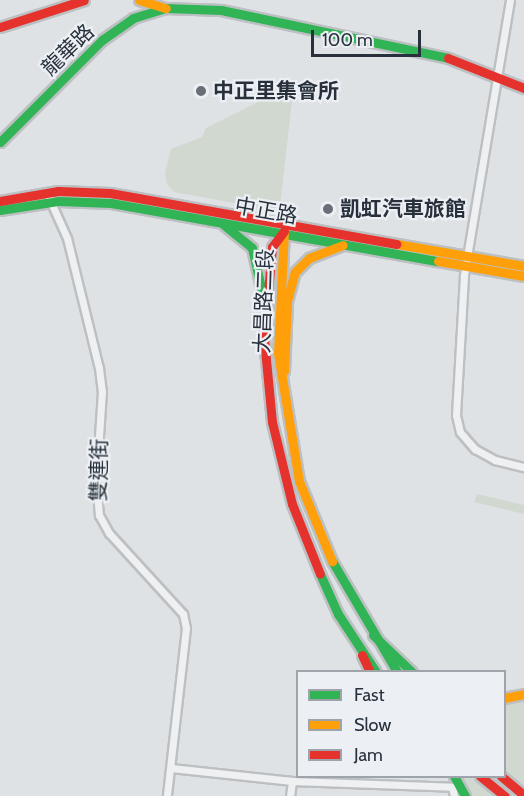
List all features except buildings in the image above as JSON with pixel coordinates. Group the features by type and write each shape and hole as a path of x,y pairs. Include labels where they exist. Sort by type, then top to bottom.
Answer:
{"main road":[{"path":"139,0 166,8"},
{"path":"0,27 44,16 79,1"},
{"name":"龍華路","path":"0,142 102,40 133,18 166,8 221,10 392,44 456,60 524,88"},
{"name":"中正路","path":"0,201 110,193 466,260 524,276"},
{"name":"中正路","path":"0,210 49,197 111,203 364,246 524,266"},
{"path":"211,220 241,236 257,257 262,285 264,339"},
{"name":"大昌路二段","path":"284,231 272,247 264,339 273,422 292,504 318,569 362,655 374,670"},
{"name":"大昌路二段","path":"284,231 278,353 283,398 299,481 314,523 373,636 396,670"},
{"path":"283,398 287,300 295,272 309,258 324,250 340,245 364,246"},
{"path":"373,636 410,670"},
{"path":"362,655 369,670"},
{"path":"506,698 524,694"},
{"path":"455,778 465,796"},
{"path":"481,778 505,796"},
{"path":"502,778 524,795"}],"street":[{"path":"510,0 499,77 466,260 456,415 460,432 475,450 495,460 524,467"},
{"name":"雙連街","path":"49,197 67,238 99,368 102,391 96,481 99,515 109,533 183,614 186,648 168,796"},
{"path":"171,768 292,781 452,787 454,796"},
{"path":"290,796 292,781"}],"shaded area":[{"path":"278,92 288,94 292,101 280,206 272,210 174,192 167,184 165,173 171,149 202,137 206,128"},
{"path":"477,494 524,505 524,514 474,502"},
{"path":"524,700 524,785 506,772 506,704"},
{"path":"459,778 472,778 495,796 470,796"}],"traffic: fast":[{"path":"0,142 102,40 133,18 166,8 221,10 448,58"},
{"path":"0,210 59,201 111,203 438,261"},
{"path":"224,225 252,248 262,292"},
{"path":"332,561 396,670"},
{"path":"320,574 338,614 375,670"},
{"path":"373,635 410,670"},
{"path":"455,778 465,796"}],"traffic: slow":[{"path":"139,0 166,8"},
{"path":"284,231 278,353 299,481 332,561"},
{"path":"397,244 524,266"},
{"path":"284,371 287,301 295,272 309,258 343,245"},
{"path":"438,261 524,276"},
{"path":"506,698 524,694"}],"traffic: jam":[{"path":"0,27 84,0"},
{"path":"448,58 524,88"},
{"path":"0,201 58,191 110,193 397,244"},
{"path":"284,231 272,247 264,339 272,422 292,504 320,574"},
{"path":"362,655 369,670"},
{"path":"482,778 505,796"},
{"path":"503,778 524,795"}],"place":[{"name":"中正里集會所","path":"201,91"},
{"name":"凱虹汽車旅館","path":"328,209"}]}
